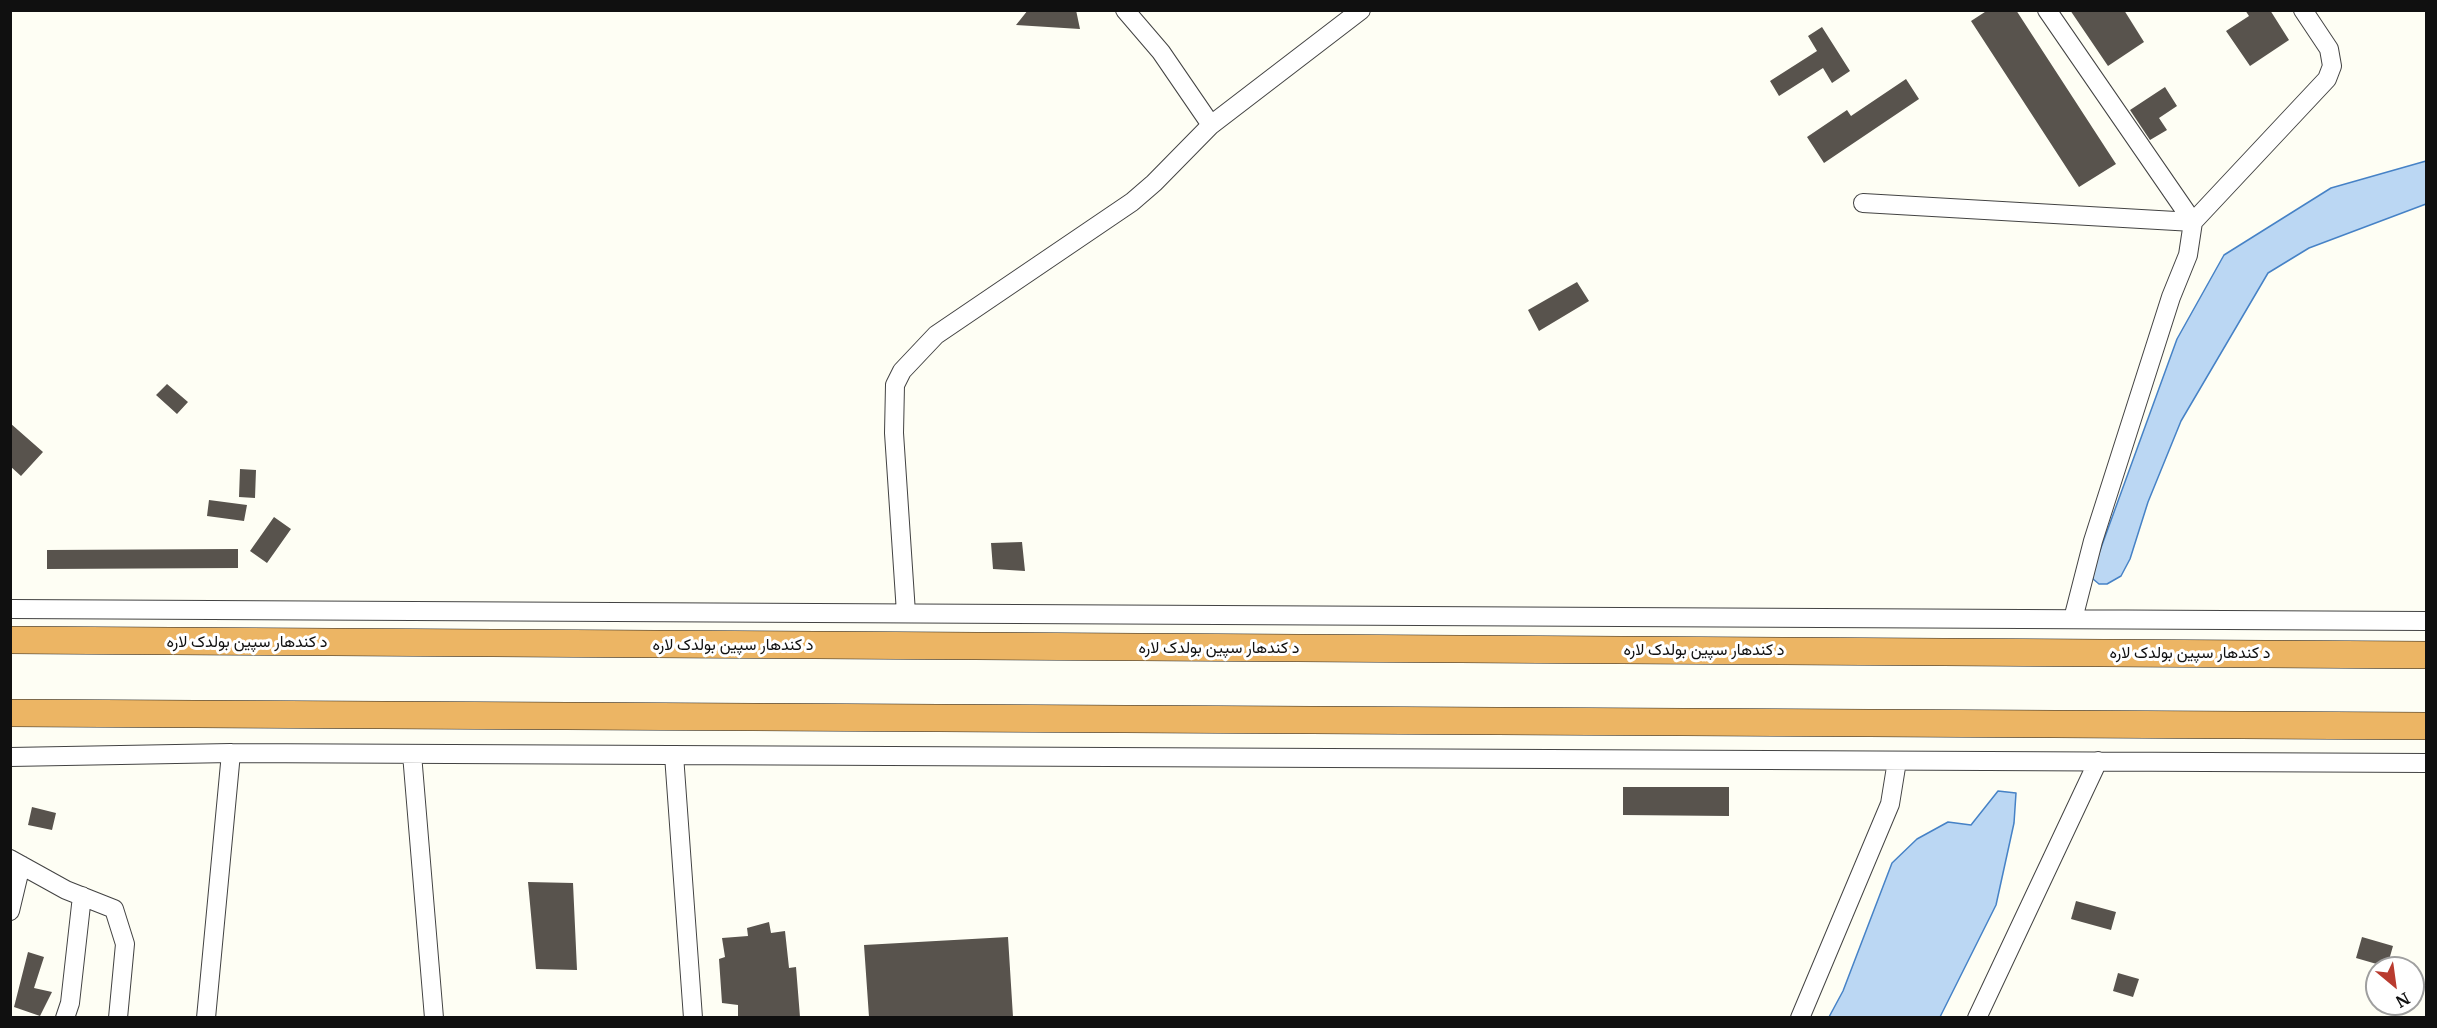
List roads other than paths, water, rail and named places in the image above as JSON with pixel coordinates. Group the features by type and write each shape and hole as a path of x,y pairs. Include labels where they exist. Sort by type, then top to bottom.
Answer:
{"highway":[{"name":"د کندهار سپین بولدک لاره","path":"10,640 2427,655"},
{"path":"10,713 2427,726"}],"street":[{"path":"1125,10 1161,52 1211,125"},
{"path":"906,614 894,433 895,385 903,371 936,335 1102,220 1132,202 1211,125 1361,10"},
{"path":"2047,10 2193,222"},
{"path":"2073,619 2093,541 2171,297 2188,255 2193,222 2327,79 2332,66 2329,49 2303,10"},
{"path":"1863,203 2193,222"},
{"path":"10,609 2427,621"},
{"path":"206,1017 231,753"},
{"path":"11,760 231,753 2427,763"},
{"path":"412,754 435,1017"},
{"path":"674,755 693,1017"},
{"path":"1800,1017 1890,804 1897,761"},
{"path":"1977,1017 2098,761"},
{"path":"10,911 16,862 81,896 114,909 125,944 118,1017"},
{"path":"65,1017 70,1003 81,896"}],"water":[{"path":"2426,161 2426,204 2309,248 2268,273 2181,421 2148,502 2130,559 2121,576 2107,584 2099,584 2093,579 2094,567 2177,339 2224,255 2331,188"},
{"path":"1998,791 2016,793 2014,823 1996,905 1940,1017 1829,1017 1843,991 1892,863 1917,839 1948,822 1971,825"}]}
